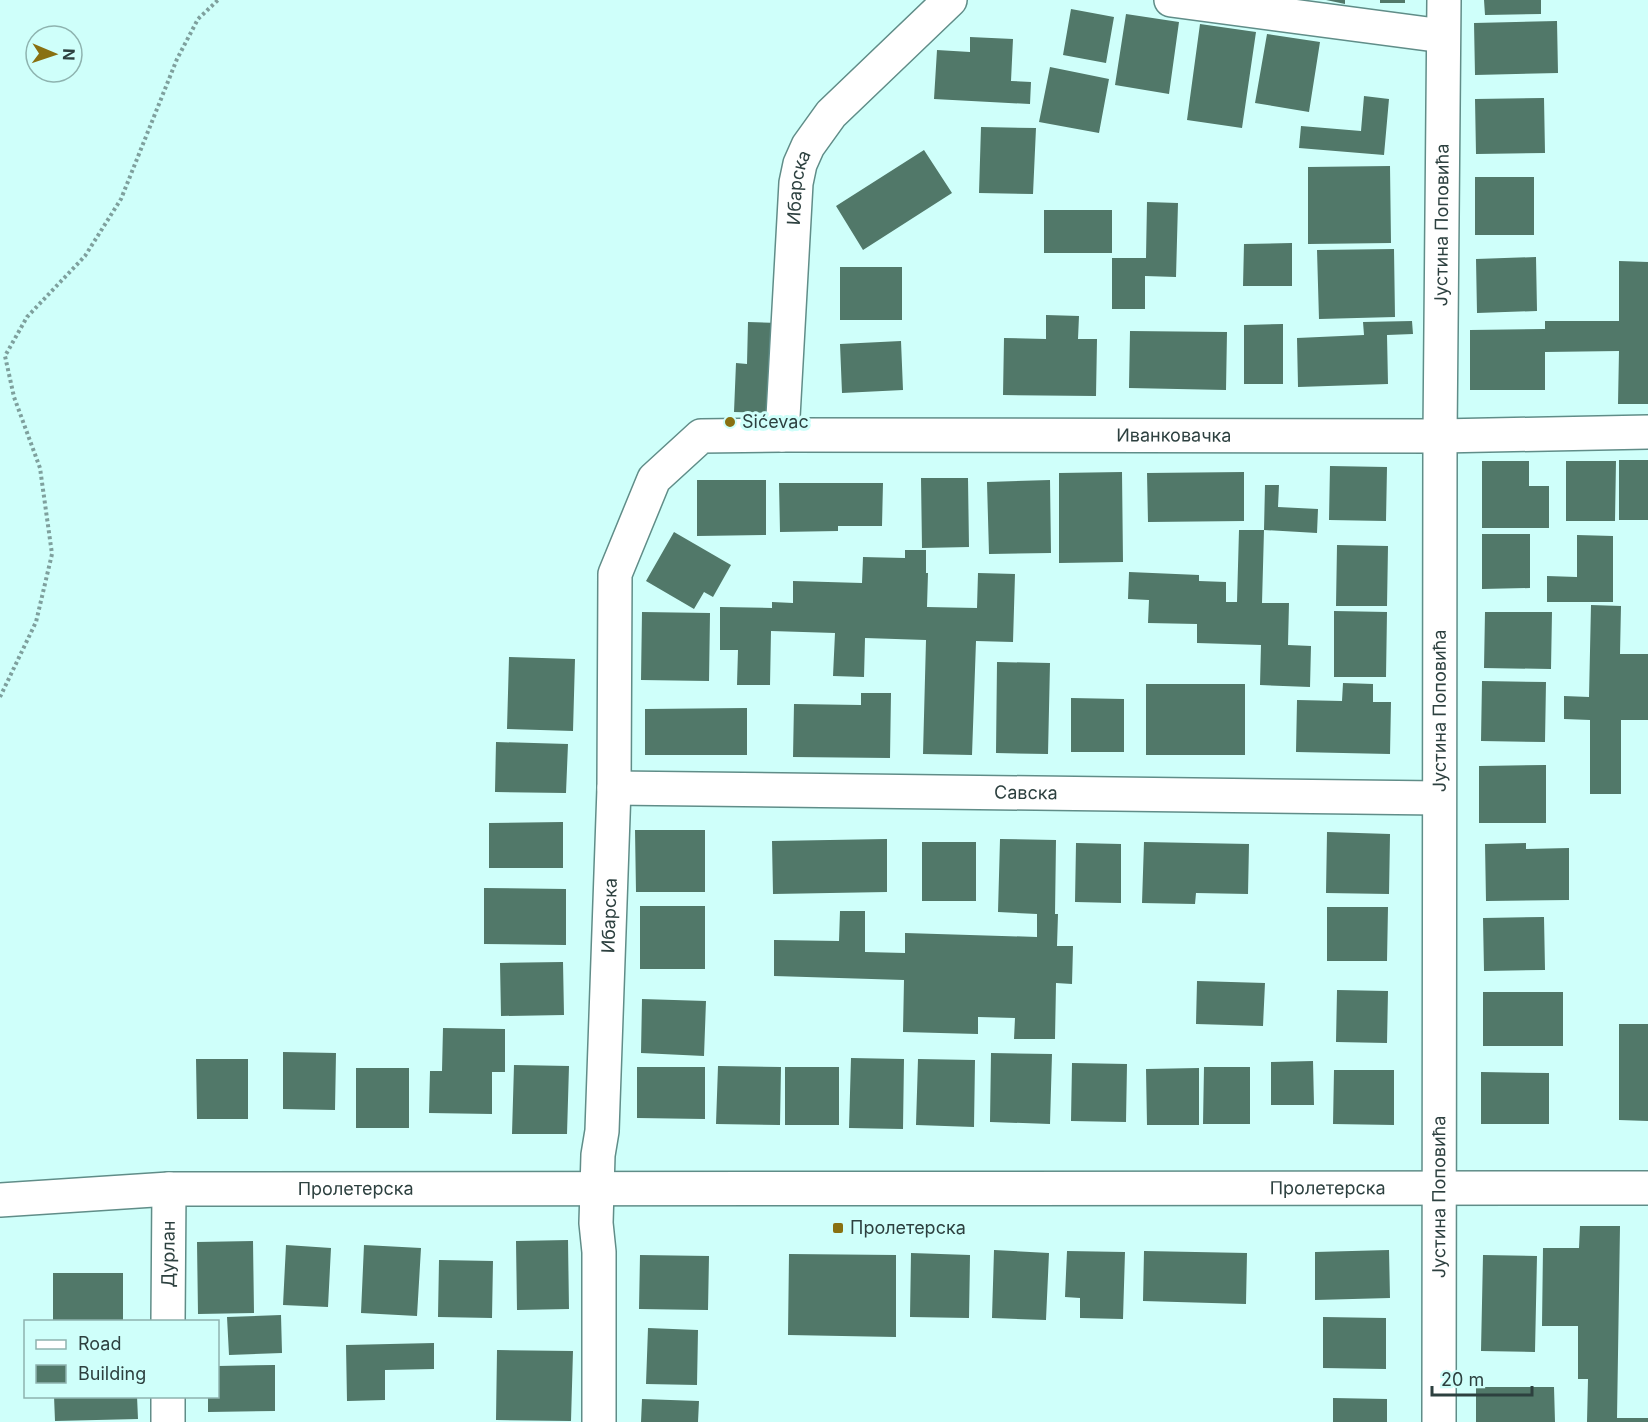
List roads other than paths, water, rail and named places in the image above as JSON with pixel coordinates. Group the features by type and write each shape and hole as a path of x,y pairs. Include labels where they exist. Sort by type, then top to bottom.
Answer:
{"street":[{"name":"Ибарска","path":"782,435 796,183 800,164 808,146 831,114 950,0"},
{"path":"1171,0 1443,36"},
{"name":"Јустина Поповића","path":"1439,1422 1440,436 1444,0"},
{"name":"Иванковачка","path":"701,436 1440,436 1648,432"},
{"name":"Ибарска","path":"599,1422 599,1252 596,1223 598,1155 602,1131 614,789 615,574 654,479 701,436"},
{"name":"Савска","path":"614,789 1439,798"},
{"name":"Пролетерска","path":"0,1200 170,1189 1648,1188"},
{"name":"Дурлан","path":"168,1320 170,1189"},
{"path":"168,1398 168,1422"}],"place":[{"name":"Sićevac","path":"730,422"},
{"name":"Пролетерска","path":"838,1228"}]}
